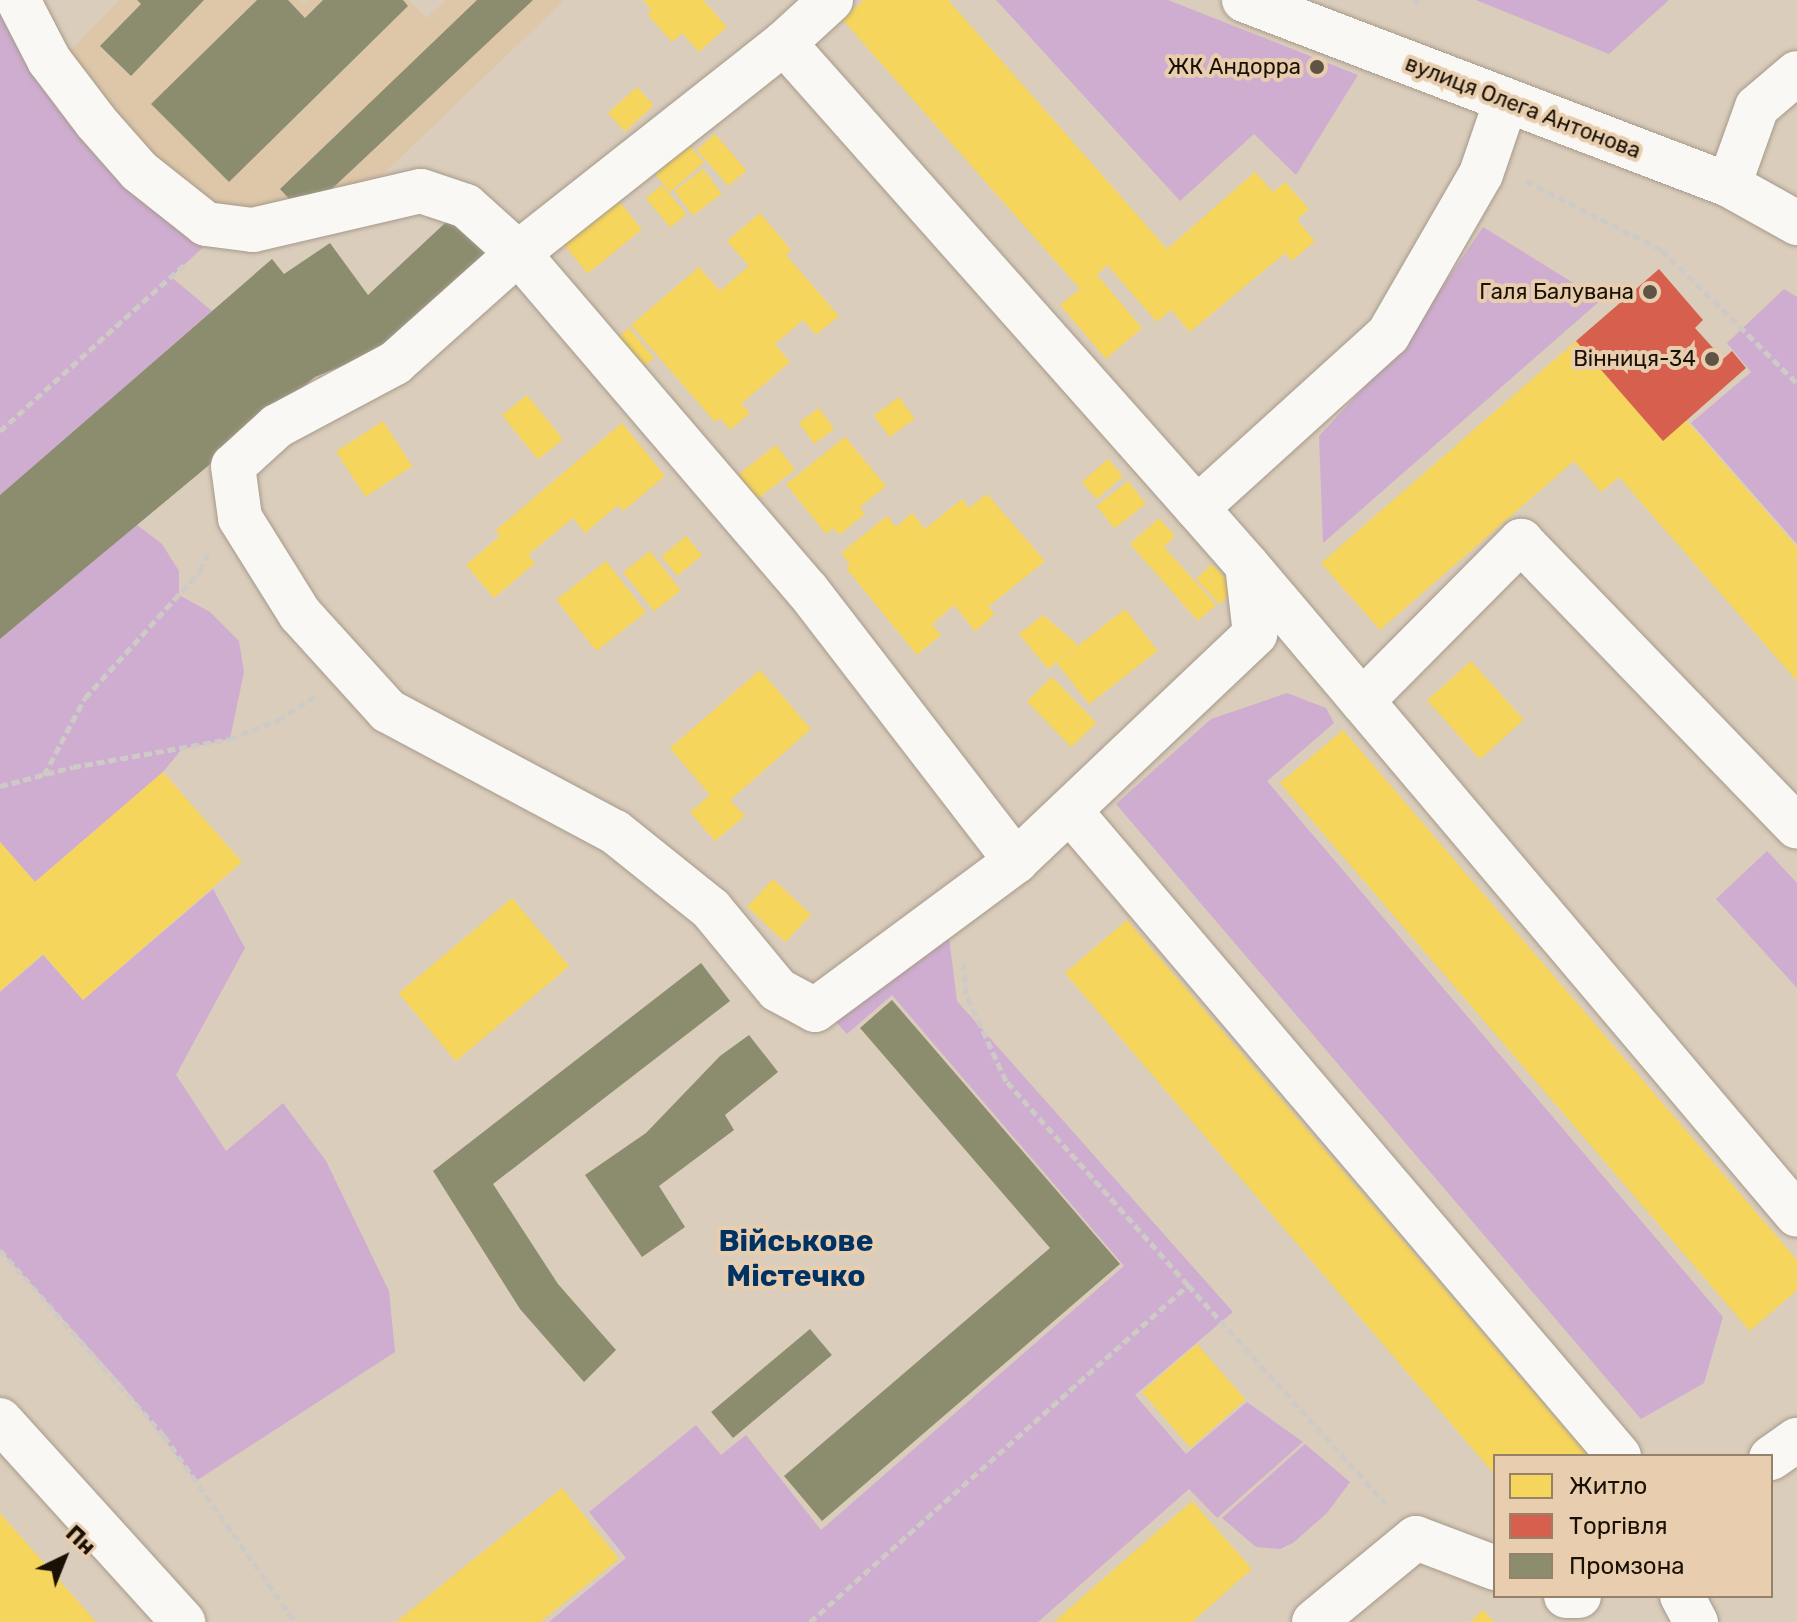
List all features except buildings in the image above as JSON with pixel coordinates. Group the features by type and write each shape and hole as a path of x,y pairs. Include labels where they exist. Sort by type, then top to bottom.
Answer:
{"street":[{"path":"18,0 49,60 139,171 206,224 224,228 303,222 396,193 421,191 466,206 518,253 808,591 1016,861"},
{"path":"831,0 784,43 518,253 395,363 277,426 233,466 240,518 300,614 388,711 615,832 711,909 778,990 815,1010 1016,861 1255,634 1247,565"},
{"name":"вулиця Олега Антонова","path":"1244,0 1729,185 1797,223"},
{"path":"784,43 1247,565 1797,1215"},
{"path":"1729,185 1757,107 1797,73"},
{"path":"1197,508 1388,335 1481,174 1506,101"},
{"path":"1362,701 1521,541 1797,827"},
{"path":"1070,811 1617,1454"},
{"path":"0,1420 183,1622"},
{"path":"1773,1457 1797,1440"},
{"path":"1314,1622 1416,1538 1493,1567"},
{"path":"1683,1598 1696,1622"}],"path":[{"path":"1488,151 1515,176 1662,250 1797,383"},
{"path":"0,431 224,228"},
{"path":"44,776 85,698 200,571 235,484"},
{"path":"0,786 230,739 278,720 349,668"},
{"path":"958,905 966,994 1006,1081 1416,1538"},
{"path":"0,1250 164,1436 295,1622"},
{"path":"810,1622 1188,1285"}],"shaded area":[{"path":"0,0 49,60 224,228 171,277 212,311 0,495"},
{"path":"119,0 299,0 304,4 309,0 409,0 427,18 446,0 564,0 349,207 239,221 171,183 65,56"},
{"path":"996,0 1168,0 1358,75 1296,175 1254,134 1180,201"},
{"path":"1476,0 1669,0 1609,54"},
{"path":"1483,227 1601,300 1323,543 1319,436 1401,348"},
{"path":"1784,289 1797,297 1797,544 1691,423 1751,372 1727,343"},
{"path":"137,525 162,544 179,571 179,595 210,612 239,641 244,672 230,739 182,749 163,772 35,882 0,842 0,639"},
{"path":"1287,693 1326,708 1334,723 1267,781 1723,1317 1704,1383 1641,1419 1116,804 1211,719"},
{"path":"1767,851 1797,883 1797,988 1716,899"},
{"path":"213,889 245,948 176,1075 226,1151 283,1103 326,1161 389,1291 395,1352 196,1481 124,1387 0,1250 0,992 43,955 83,1000"},
{"path":"947,922 957,1001 1233,1312 1135,1395 1186,1454 1247,1402 1303,1442 1217,1518 1189,1489 1038,1622 549,1622 626,1558 589,1512 696,1425 721,1455 746,1435 821,1530 1124,1266 892,995 847,1034 827,1012"},
{"path":"1305,1444 1350,1482 1327,1513 1293,1543 1280,1549 1256,1547 1222,1518"}],"place":[{"name":"ЖК Андорра","path":"1317,67"},
{"name":"Галя Балувана","path":"1650,292"},
{"name":"Вінниця-34","path":"1712,359"}],"district":[{"name":"Військове Містечко","path":"796,1258"}]}
